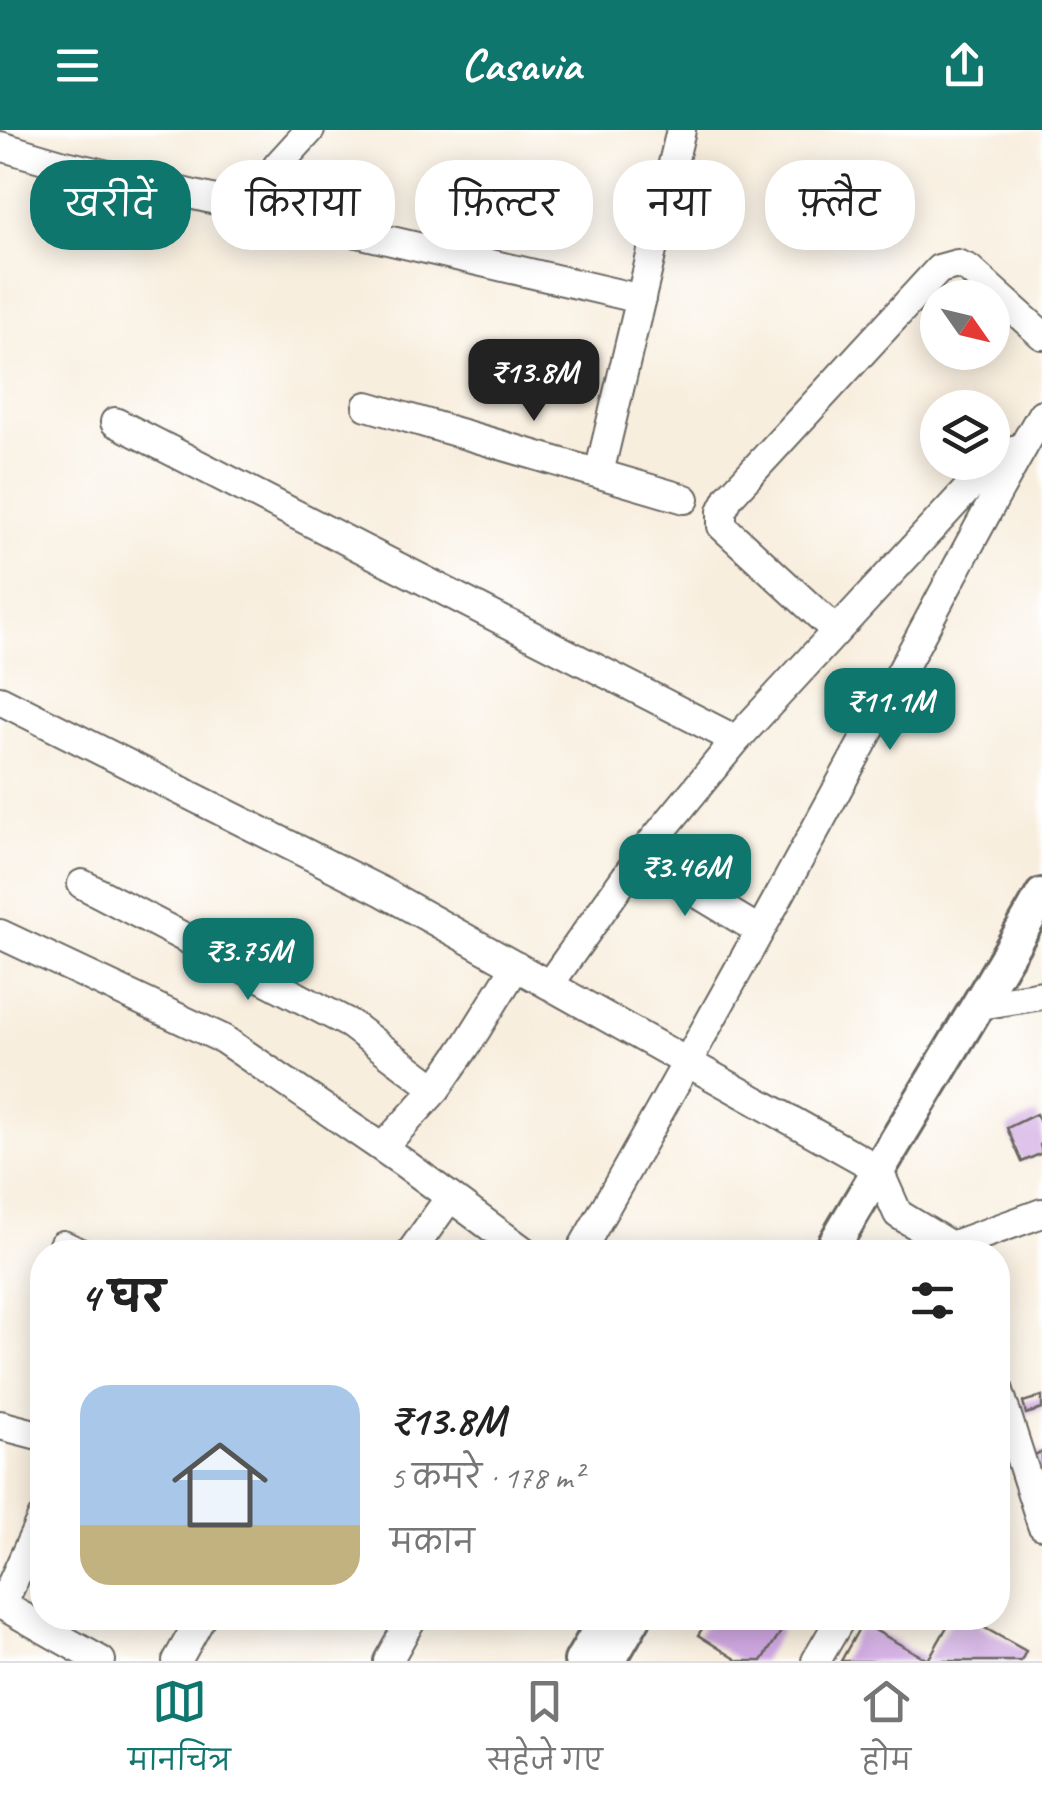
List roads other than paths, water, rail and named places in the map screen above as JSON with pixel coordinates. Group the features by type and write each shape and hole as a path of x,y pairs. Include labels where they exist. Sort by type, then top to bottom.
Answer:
{"main road":[{"path":"837,1240 1042,896"},
{"path":"581,1661 599,1630"},
{"path":"609,1661 627,1630"}],"street":[{"path":"283,160 310,130"},
{"path":"599,473 681,130"},
{"path":"0,146 211,199"},
{"path":"395,242 641,299"},
{"path":"836,631 722,526 722,511 729,497 940,268 958,264 969,269 1042,335"},
{"path":"366,406 684,499"},
{"path":"114,422 736,740"},
{"path":"549,985 639,858 736,740 976,480 1035,425"},
{"path":"587,1240 688,1063 1035,425"},
{"path":"0,700 383,892 878,1169 898,1214 938,1240"},
{"path":"639,858 760,931"},
{"path":"82,884 350,1024 436,1088"},
{"path":"0,934 223,1039 509,1240"},
{"path":"382,1148 436,1088 516,966"},
{"path":"980,1005 1042,995"},
{"path":"420,1240 450,1197"},
{"path":"974,1240 1042,1213"},
{"path":"0,1425 30,1433"},
{"path":"1010,1425 1042,1525"},
{"path":"30,1544 2,1606 30,1622"},
{"path":"45,1630 101,1661"},
{"path":"177,1661 194,1630"},
{"path":"388,1661 405,1630"},
{"path":"816,1661 834,1630"}]}
